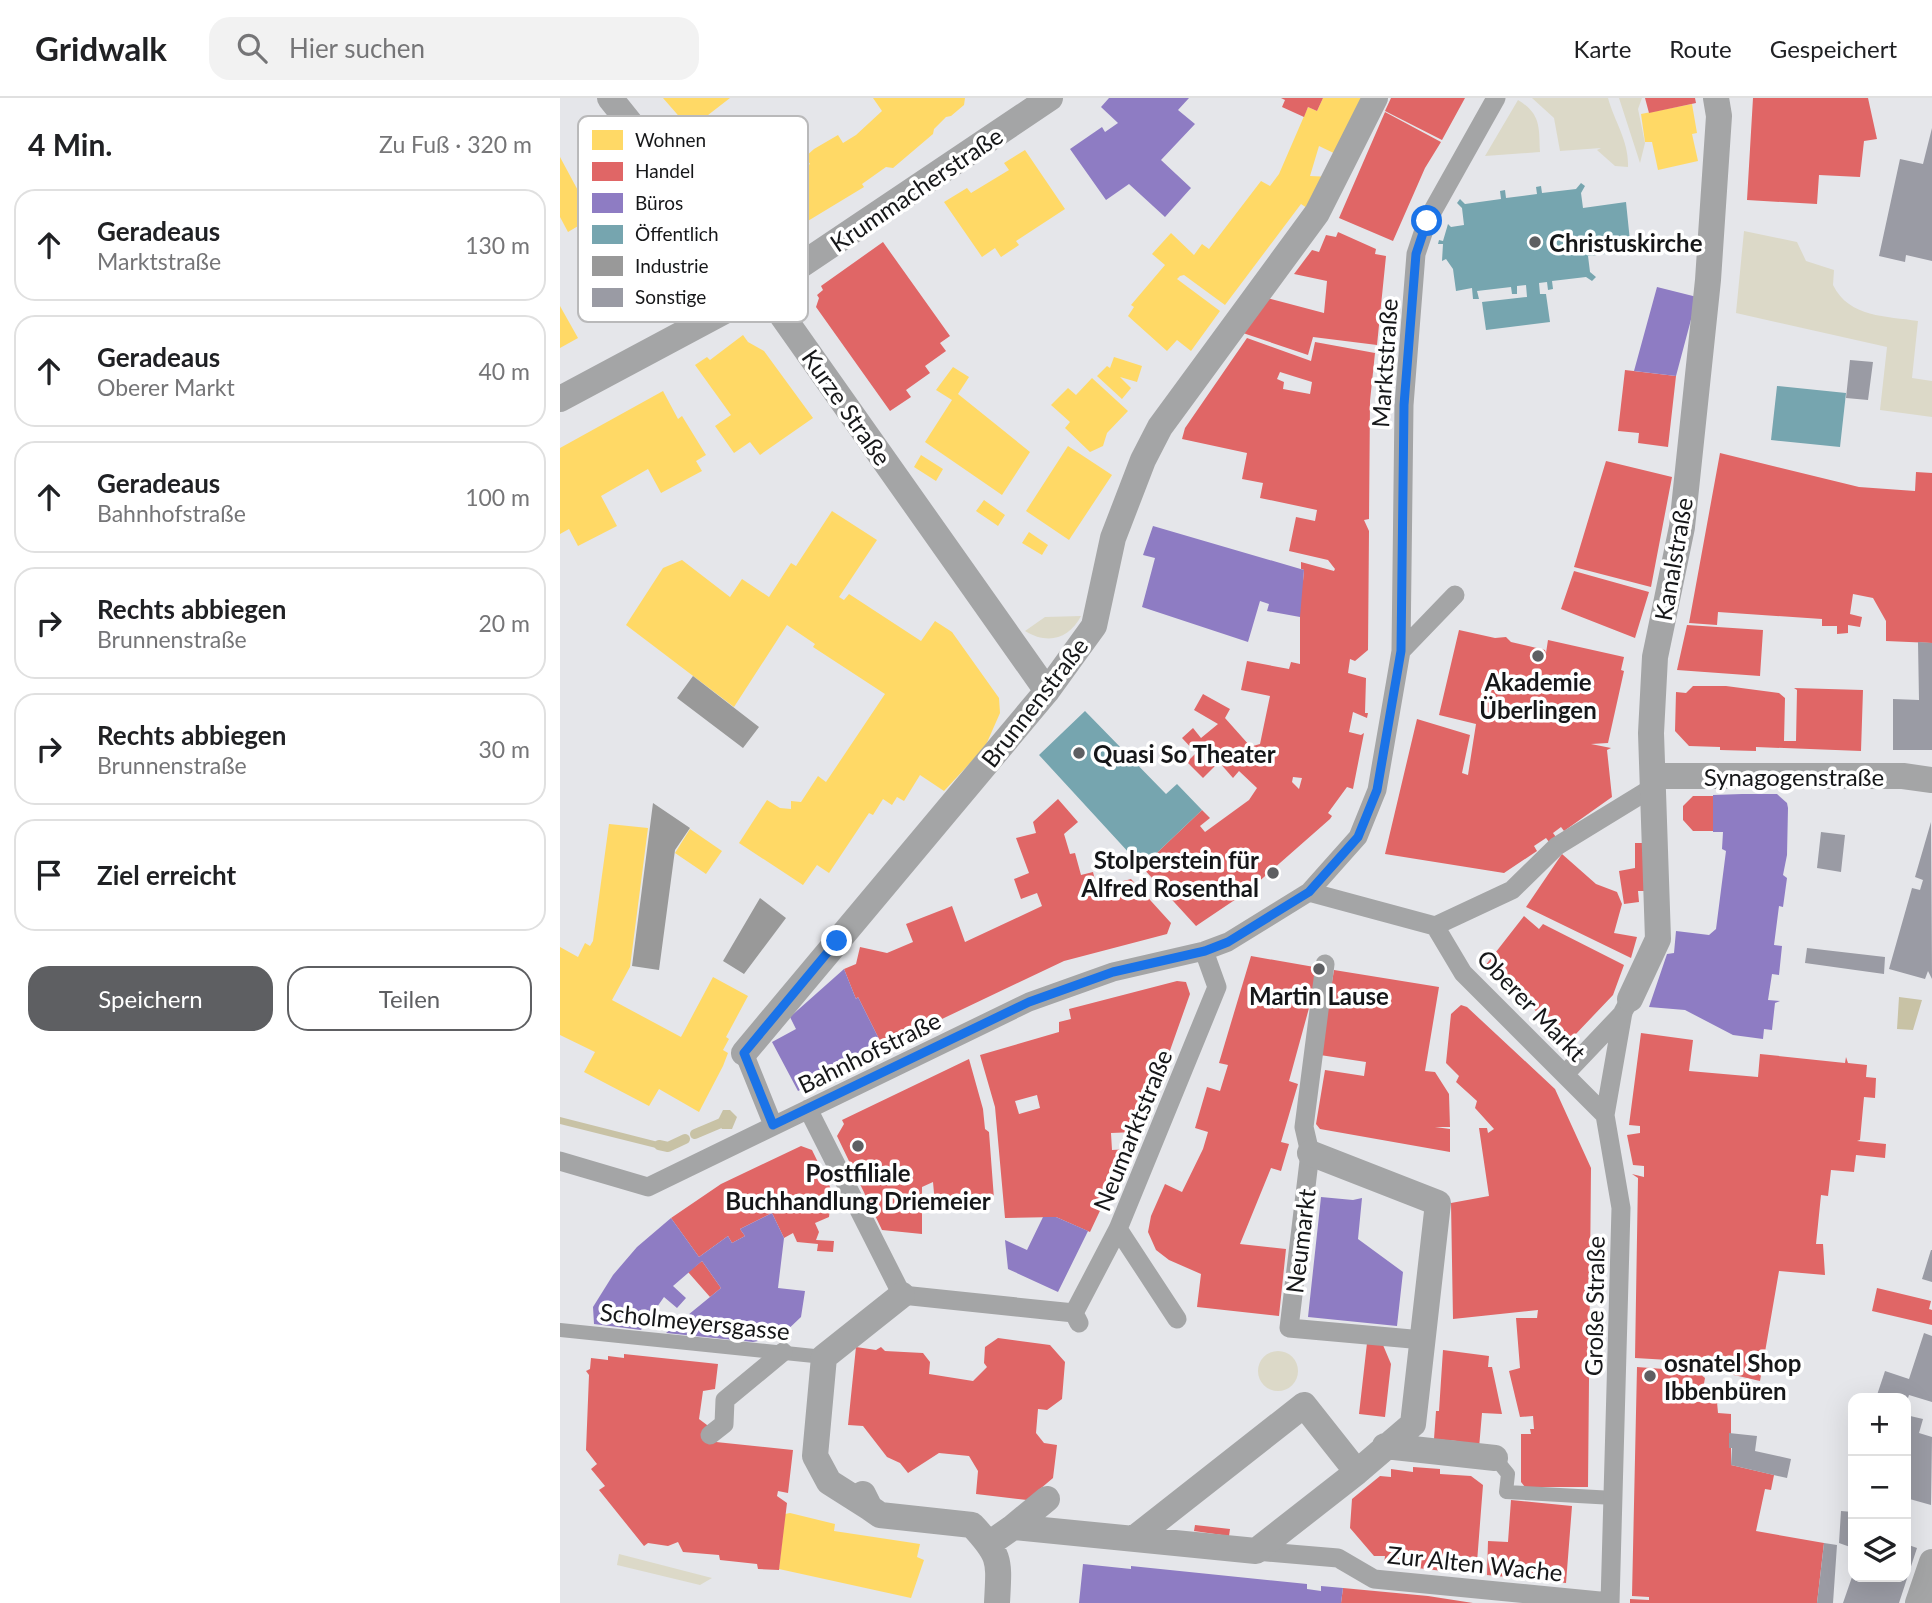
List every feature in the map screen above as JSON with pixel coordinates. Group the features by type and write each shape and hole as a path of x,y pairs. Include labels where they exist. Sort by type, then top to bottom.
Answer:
{"street":[{"name":"Kurze Straße","path":"610,98 625,116"},
{"name":"Krummacherstraße","path":"808,260 1050,98"},
{"name":"Brunnenstraße","path":"773,1125 744,1053 1047,691 1094,626 1113,538 1143,460 1160,427 1317,213 1375,98"},
{"name":"Marktstraße","path":"1309,892 1358,837 1377,790 1401,651 1404,405 1416,254 1427,221 1496,98"},
{"name":"Kanalstraße","path":"1627,1006 1658,939 1655,781 1651,733 1655,657 1682,527 1708,280 1719,116 1716,98"},
{"name":"Krummacherstraße","path":"560,399 703,322"},
{"name":"Kurze Straße","path":"787,322 1047,691"},
{"path":"1401,651 1455,595"},
{"name":"Synagogenstraße","path":"1655,781 1903,776 1932,780"},
{"path":"1205,951 1228,942 1309,892 1435,926 1512,890 1557,846 1655,781"},
{"name":"Oberer Markt","path":"1435,926 1463,973 1605,1115"},
{"name":"Bahnhofstraße","path":"560,1161 648,1186 1029,1002 1113,972 1205,951"},
{"name":"Neumarktstraße","path":"902,1295 1077,1318 1118,1229 1217,987 1205,951"},
{"name":"Neumarkt","path":"1325,964 1304,1127 1310,1153 1289,1328 1423,1340"},
{"path":"1565,1074 1627,1006"},
{"name":"Große Straße","path":"1610,1602 1621,1208 1605,1115 1627,1006"},
{"path":"808,1109 902,1295 824,1357 815,1456 829,1482 866,1500 880,1515 972,1525 999,1560 997,1603"},
{"path":"1013,1527 1136,1537 1256,1551 1357,1472 1413,1423 1438,1203 1310,1153"},
{"path":"1118,1229 1133,1264 1177,1319"},
{"path":"710,1435 724,1424 725,1400 783,1352"},
{"path":"1136,1537 1304,1405 1357,1472"},
{"path":"1385,1447 1495,1458"},
{"path":"989,1544 1047,1499"},
{"name":"Zur Alten Wache","path":"1256,1551 1338,1558 1374,1578 1610,1602"},
{"path":"1919,1603 1932,1562"}],"lane":[{"name":"Scholmeyersgasse","path":"560,1331 824,1357"},
{"path":"1495,1458 1508,1474 1506,1492 1614,1498"}],"shaded area":[{"path":"1532,98 1608,98 1624,140 1628,167 1615,166 1597,150 1601,148 1560,151 1554,118"},
{"path":"1619,98 1642,98 1638,109 1645,143 1640,163"},
{"path":"1518,100 1535,116 1539,128 1540,152 1485,156"},
{"path":"1744,231 1797,242 1806,261 1834,270 1833,285 1840,296 1859,310 1918,321 1912,378 1932,381 1932,417 1880,410 1887,347 1736,313"},
{"path":"1081,616 1070,630 1057,637 1042,638 1025,631 1045,617"},
{"path":"1899,997 1922,1000 1913,1030 1897,1029"},
{"path":"723,1110 730,1110 737,1117 732,1129 722,1129 717,1122"},
{"path":"560,1117 670,1145 668,1151 560,1124"},
{"path":"1278,1351 1292,1357 1298,1371 1292,1385 1278,1391 1264,1385 1258,1371 1264,1357"},
{"path":"619,1554 712,1578 700,1585 617,1565"}],"building: Wohnen":[{"path":"663,98 730,98 707,116 679,116"},
{"path":"873,98 965,98 964,105 946,117 934,129 933,134 893,168 886,167 862,184 864,187 808,221 808,154 838,135 843,143 882,111"},
{"path":"1323,98 1371,98 1342,157 1319,146 1310,176 1332,177 1307,208 1301,204 1225,305 1184,275 1177,279 1220,311 1191,351 1177,340 1167,351 1128,316 1134,307 1131,305 1165,265 1152,254 1171,233 1194,255 1202,244 1209,249 1261,181 1270,186 1279,174 1308,107 1317,111"},
{"path":"1692,104 1697,133 1692,134 1698,161 1658,170 1652,142 1645,142 1641,114"},
{"path":"1025,150 1065,209 1016,241 1019,245 1001,257 995,248 982,257 944,202 967,188 971,193 1009,170 1004,163"},
{"path":"560,157 578,191 578,226 568,232 560,217"},
{"path":"560,306 578,338 560,348"},
{"path":"743,335 748,342 764,351 813,418 760,455 750,442 734,453 715,426 731,415 695,365 707,357 710,360"},
{"path":"1114,357 1142,366 1137,382 1120,377 1131,388 1122,399 1097,376 1107,366 1110,368"},
{"path":"953,367 969,377 958,394 1030,452 1002,495 925,442 952,400 936,390"},
{"path":"1092,378 1128,411 1107,433 1103,446 1090,452 1065,428 1070,422 1051,405 1068,388 1076,395"},
{"path":"663,391 678,419 682,416 706,455 696,461 702,471 661,493 648,469 601,496 617,526 578,546 569,529 560,534 560,448"},
{"path":"1068,446 1112,475 1069,540 1026,511"},
{"path":"921,455 943,469 936,481 914,467"},
{"path":"984,500 1005,515 998,526 976,511"},
{"path":"832,511 877,540 839,597 844,600 849,594 921,641 935,621 952,632 999,698 1000,713 985,747 944,791 920,775 904,801 897,797 892,805 883,799 873,815 869,813 829,873 817,865 803,885 739,843 767,800 780,808 791,809 791,801 801,802 818,776 826,782 885,694 813,647 815,644 787,625 734,707 626,625 663,568 682,560 730,597 742,579 769,597 791,563 796,566"},
{"path":"1029,532 1048,545 1042,555 1022,543"},
{"path":"609,824 648,828 630,967 612,1000 681,1037 713,977 748,996 726,1037 729,1039 723,1050 728,1053 699,1112 659,1089 649,1106 584,1072 595,1052 560,1035 560,947 578,957 585,943 590,946 593,941"},
{"path":"690,829 722,851 706,874 675,853"},
{"path":"785,1514 835,1524 834,1531 920,1544 917,1557 924,1560 911,1598 779,1569"}],"building: Handel":[{"path":"1281,98 1323,98 1317,111 1308,107 1304,117 1282,107 1285,100"},
{"path":"1391,98 1465,98 1442,140 1385,111"},
{"path":"1645,98 1695,98 1696,103 1649,113"},
{"path":"1753,98 1868,98 1877,139 1864,141 1860,177 1819,175 1817,204 1747,200"},
{"path":"1385,112 1441,142 1425,168 1393,241 1339,218"},
{"path":"1338,232 1376,249 1375,254 1386,256 1377,345 1313,337 1308,355 1243,333 1267,298 1324,313 1327,281 1294,274 1312,250 1319,252 1326,235 1336,237"},
{"path":"883,242 950,336 940,343 946,351 925,366 930,373 906,390 911,397 890,411 816,307 819,298 817,295 823,290 821,286"},
{"path":"1247,338 1311,361 1315,342 1375,353 1370,401 1369,519 1364,520 1369,531 1368,650 1355,661 1350,659 1348,673 1366,678 1365,713 1368,713 1367,718 1353,712 1349,732 1361,735 1364,733 1353,789 1347,787 1328,813 1332,816 1330,819 1248,891 1196,926 1142,867 1202,810 1210,818 1200,826 1205,832 1249,800 1257,788 1239,771 1233,778 1219,762 1203,778 1187,762 1196,753 1182,738 1193,728 1201,738 1218,724 1194,710 1203,694 1230,709 1225,718 1258,755 1253,746 1260,744 1270,696 1241,690 1247,661 1289,669 1291,662 1300,664 1300,580 1303,581 1304,570 1301,569 1301,562 1334,571 1335,569 1328,560 1289,551 1296,517 1315,521 1317,510 1260,498 1263,483 1242,479 1247,453 1182,439 1185,428","holes":["1280,372 1312,382 1310,394 1283,389 1284,382 1277,379","1293,777 1302,778 1299,789 1292,782"]},
{"path":"1625,370 1676,376 1668,447 1638,443 1639,433 1618,431"},
{"path":"1720,453 1859,487 1915,491 1916,472 1932,473 1932,643 1886,641 1886,621 1873,598 1853,594 1850,614 1862,617 1860,627 1848,625 1848,633 1837,634 1837,626 1822,626 1822,619 1718,612 1717,625 1689,623"},
{"path":"1606,461 1672,477 1651,587 1574,567"},
{"path":"1574,571 1649,592 1635,638 1561,609"},
{"path":"1687,625 1763,630 1760,676 1677,670"},
{"path":"1459,630 1495,638 1506,637 1511,642 1545,650 1546,653 1548,640 1624,657 1621,670 1624,671 1608,743 1591,744 1611,748 1607,750 1612,797 1564,831 1561,827 1553,833 1556,837 1549,842 1546,838 1534,846 1537,851 1504,873 1385,854 1417,719 1470,735 1462,773 1468,775 1476,724 1439,715"},
{"path":"1693,686 1726,686 1779,693 1785,698 1784,741 1796,741 1797,690 1794,688 1863,690 1861,751 1756,747 1756,751 1720,750 1720,747 1689,746 1675,731 1676,692 1686,693"},
{"path":"1693,796 1713,796 1713,831 1693,831 1683,820 1683,806"},
{"path":"1058,799 1078,822 1064,834 1070,854 1075,853 1081,875 1093,872 1097,888 1131,879 1171,923 1167,934 1064,961 883,1047 858,997 856,999 844,969 856,964 860,947 887,953 913,942 906,924 952,906 965,942 1042,906 1037,893 1021,899 1014,879 1029,873 1016,838 1036,833 1033,822"},
{"path":"1635,843 1647,843 1647,891 1638,891 1639,902 1624,904 1619,871 1635,868"},
{"path":"1562,854 1596,884 1617,892 1622,904 1614,933 1637,937 1631,958 1526,907"},
{"path":"1524,916 1539,929 1543,924 1624,965 1613,995 1573,1037 1565,1037 1485,966"},
{"path":"1251,956 1320,968 1289,1081 1298,1084 1281,1142 1289,1144 1281,1171 1271,1168 1240,1244 1286,1249 1279,1316 1197,1307 1201,1274 1169,1260 1156,1250 1148,1232 1151,1216 1165,1184 1182,1192 1203,1149 1208,1132 1195,1128 1207,1087 1220,1091 1228,1065 1219,1063"},
{"path":"1334,970 1439,987 1425,1071 1435,1072 1449,1094 1450,1127 1435,1127 1450,1129 1450,1152 1320,1129 1316,1124 1325,1070 1364,1076 1366,1062 1320,1055"},
{"path":"1177,981 1186,982 1190,994 1156,1090 1136,1132 1111,1133 1112,1150 1129,1149 1090,1232 1056,1217 1005,1218 995,1107 980,1055 1059,1032 1059,1022 1071,1019 1069,1009","holes":["1037,1095 1040,1108 1019,1114 1015,1101"]},
{"path":"1461,1005 1467,1007 1555,1089 1591,1168 1588,1487 1525,1487 1521,1482 1521,1434 1531,1434 1530,1429 1534,1429 1533,1416 1520,1417 1509,1371 1520,1368 1516,1318 1537,1318 1538,1310 1453,1319 1451,1203 1489,1196 1479,1128 1487,1128 1488,1133 1494,1129 1475,1108 1477,1101 1456,1082 1459,1076 1446,1063 1451,1014"},
{"path":"1641,1033 1693,1040 1689,1071 1758,1077 1760,1054 1845,1063 1846,1057 1848,1063 1867,1065 1866,1077 1876,1078 1875,1098 1864,1097 1860,1140 1857,1141 1886,1144 1885,1158 1856,1155 1854,1172 1831,1170 1828,1196 1821,1195 1816,1244 1823,1244 1825,1275 1779,1271 1760,1381 1708,1369 1708,1366 1685,1363 1686,1361 1635,1358 1638,1178 1632,1174 1644,1177 1644,1166 1633,1165 1627,1135 1640,1133 1640,1126 1629,1125"},
{"path":"969,1059 983,1109 985,1129 989,1132 994,1199 935,1204 933,1182 922,1187 922,1234 882,1230 837,1136 844,1124 842,1120"},
{"path":"801,1146 812,1150 832,1191 829,1217 815,1223 819,1232 816,1240 834,1241 833,1252 817,1251 818,1244 797,1242 793,1233 784,1238 772,1213 740,1229 745,1236 732,1243 728,1236 699,1257 671,1218 721,1184"},
{"path":"702,1261 721,1288 710,1297 688,1272"},
{"path":"1877,1288 1931,1301 1929,1309 1932,1310 1932,1325 1872,1311"},
{"path":"998,1338 1050,1345 1065,1362 1062,1399 1047,1410 1038,1409 1036,1433 1044,1443 1057,1445 1053,1478 1027,1500 976,1494 978,1471 969,1456 939,1453 908,1473 900,1463 887,1457 863,1426 848,1425 856,1347 876,1350 881,1347 885,1351 923,1353 930,1362 929,1374 973,1381 987,1367 984,1363 985,1347"},
{"path":"1367,1343 1383,1345 1391,1364 1385,1417 1359,1414"},
{"path":"1443,1350 1489,1356 1488,1367 1492,1367 1502,1414 1482,1413 1479,1448 1457,1446 1457,1441 1434,1439 1436,1411 1439,1411"},
{"path":"624,1354 718,1364 715,1389 703,1391 699,1419 707,1425 716,1442 793,1450 788,1493 778,1491 777,1496 787,1503 779,1570 758,1569 757,1564 720,1560 719,1555 683,1552 678,1542 668,1546 648,1543 644,1546 599,1490 605,1486 591,1469 597,1464 586,1450 589,1375 586,1371 590,1369 591,1358 608,1360 608,1356 624,1358"},
{"path":"1637,1367 1690,1371 1690,1374 1700,1374 1705,1378 1703,1389 1690,1390 1689,1402 1717,1402 1718,1413 1731,1414 1731,1465 1774,1475 1771,1490 1765,1489 1756,1531 1824,1543 1817,1603 1630,1603 1630,1599 1649,1600 1649,1597 1632,1596"},
{"path":"1413,1467 1440,1469 1440,1474 1471,1476 1483,1485 1476,1575 1384,1564 1385,1556 1374,1556 1350,1528 1352,1499 1380,1476 1391,1477 1391,1469 1413,1472"},
{"path":"1511,1500 1572,1506 1566,1583 1487,1575 1488,1541 1508,1542"},
{"path":"1195,1525 1230,1529 1229,1536 1194,1531"},
{"path":"1343,1588 1428,1596 1473,1603 1341,1603"}],"building: Büros":[{"path":"1109,98 1189,98 1178,110 1195,124 1161,160 1191,188 1165,217 1129,184 1106,200 1070,149 1102,127 1105,132 1118,123 1101,107"},
{"path":"1657,287 1697,297 1676,376 1634,371"},
{"path":"1153,526 1304,570 1300,617 1267,611 1269,604 1260,601 1248,642 1142,607 1155,558 1143,555"},
{"path":"1777,794 1787,803 1788,808 1787,855 1783,875 1787,878 1783,907 1779,906 1774,945 1782,946 1779,975 1772,974 1768,1000 1780,1001 1775,1003 1772,1030 1764,1029 1763,1039 1733,1035 1685,1010 1649,1007 1667,954 1674,953 1676,931 1709,935 1716,929 1726,851 1722,849 1723,832 1713,832 1713,795"},
{"path":"844,969 856,999 858,997 883,1047 858,1061 857,1066 850,1069 845,1067 798,1091 772,1042 796,1029 790,1017"},
{"path":"1321,1197 1353,1200 1362,1198 1358,1239 1403,1272 1397,1326 1308,1317"},
{"path":"772,1213 784,1238 778,1288 805,1291 801,1317 781,1336 753,1342 666,1333 721,1288 702,1261 673,1286 686,1298 677,1308 664,1297 641,1330 594,1324 593,1307 613,1275 637,1247 671,1218 699,1257 728,1236 732,1243 745,1236 740,1229"},
{"path":"1043,1217 1056,1217 1088,1231 1058,1292 1008,1269 1005,1240 1027,1250"},
{"path":"1083,1564 1131,1569 1131,1566 1307,1584 1307,1589 1321,1591 1321,1586 1343,1588 1341,1603 1079,1603"}],"building: Öffentlich":[{"name":"Christuskirche","path":"1581,183 1585,186 1581,193 1583,208 1626,202 1631,251 1588,256 1590,272 1596,277 1592,281 1586,277 1552,281 1553,289 1548,290 1547,282 1539,283 1540,294 1546,294 1550,322 1486,330 1482,302 1527,297 1526,285 1517,286 1517,294 1512,294 1511,287 1477,291 1479,299 1473,299 1472,288 1456,291 1453,269 1446,259 1442,261 1443,244 1438,244 1439,240 1443,241 1448,224 1451,227 1464,225 1462,208 1457,203 1460,199 1465,204 1501,199 1500,191 1505,190 1506,198 1537,194 1536,187 1541,186 1542,193 1576,189"},
{"path":"1777,386 1846,393 1840,447 1771,440"},
{"path":"1085,711 1166,794 1177,784 1202,810 1142,867 1039,755"}],"building: Industrie":[{"path":"693,676 759,727 743,748 677,698"},
{"path":"653,803 690,828 675,850 659,970 632,966"},
{"path":"760,898 786,918 744,974 723,961"}],"building: Sonstige":[{"path":"1932,128 1932,261 1906,255 1905,262 1879,256 1900,159 1923,164"},
{"path":"1850,360 1873,362 1868,400 1846,398"},
{"path":"1918,642 1932,643 1932,750 1893,750 1893,699 1919,700"},
{"path":"1931,822 1932,979 1928,971 1925,979 1889,969 1912,888 1920,890 1923,880 1915,877"},
{"path":"1821,832 1845,835 1841,872 1817,868"},
{"path":"1807,948 1885,957 1884,974 1805,963"},
{"path":"1932,1250 1932,1282 1922,1279"},
{"path":"1924,1333 1932,1336 1932,1402 1911,1396 1911,1393 1878,1393 1885,1371 1909,1379"},
{"path":"1911,1416 1923,1419 1919,1433 1932,1437 1931,1505 1911,1499"},
{"path":"1729,1433 1757,1436 1755,1451 1791,1459 1787,1478 1731,1465"},
{"path":"1841,1511 1848,1512 1848,1546 1839,1543"},
{"path":"1824,1543 1837,1545 1833,1603 1817,1603"},
{"path":"1911,1546 1917,1548 1911,1566"},
{"path":"1850,1582 1906,1582 1899,1603 1843,1603"}],"waterway":[{"path":"695,1134 721,1123"},
{"path":"659,1145 668,1147 685,1139"}],"place":[{"name":"Christuskirche","path":"1535,242"},
{"name":"Akademie Überlingen","path":"1538,656"},
{"name":"Quasi So Theater","path":"1079,753"},
{"name":"Stolperstein für Alfred Rosenthal","path":"1273,873"},
{"name":"Martin Lause","path":"1319,969"},
{"name":"Postfiliale Buchhandlung Driemeier","path":"858,1146"},
{"name":"osnatel Shop Ibbenbüren","path":"1650,1376"}],"route":[{"path":"837,941 744,1053 773,1125 1029,1002 1113,972 1205,951 1228,942 1309,892 1358,837 1377,790 1401,651 1404,405 1416,254 1427,221"}]}
